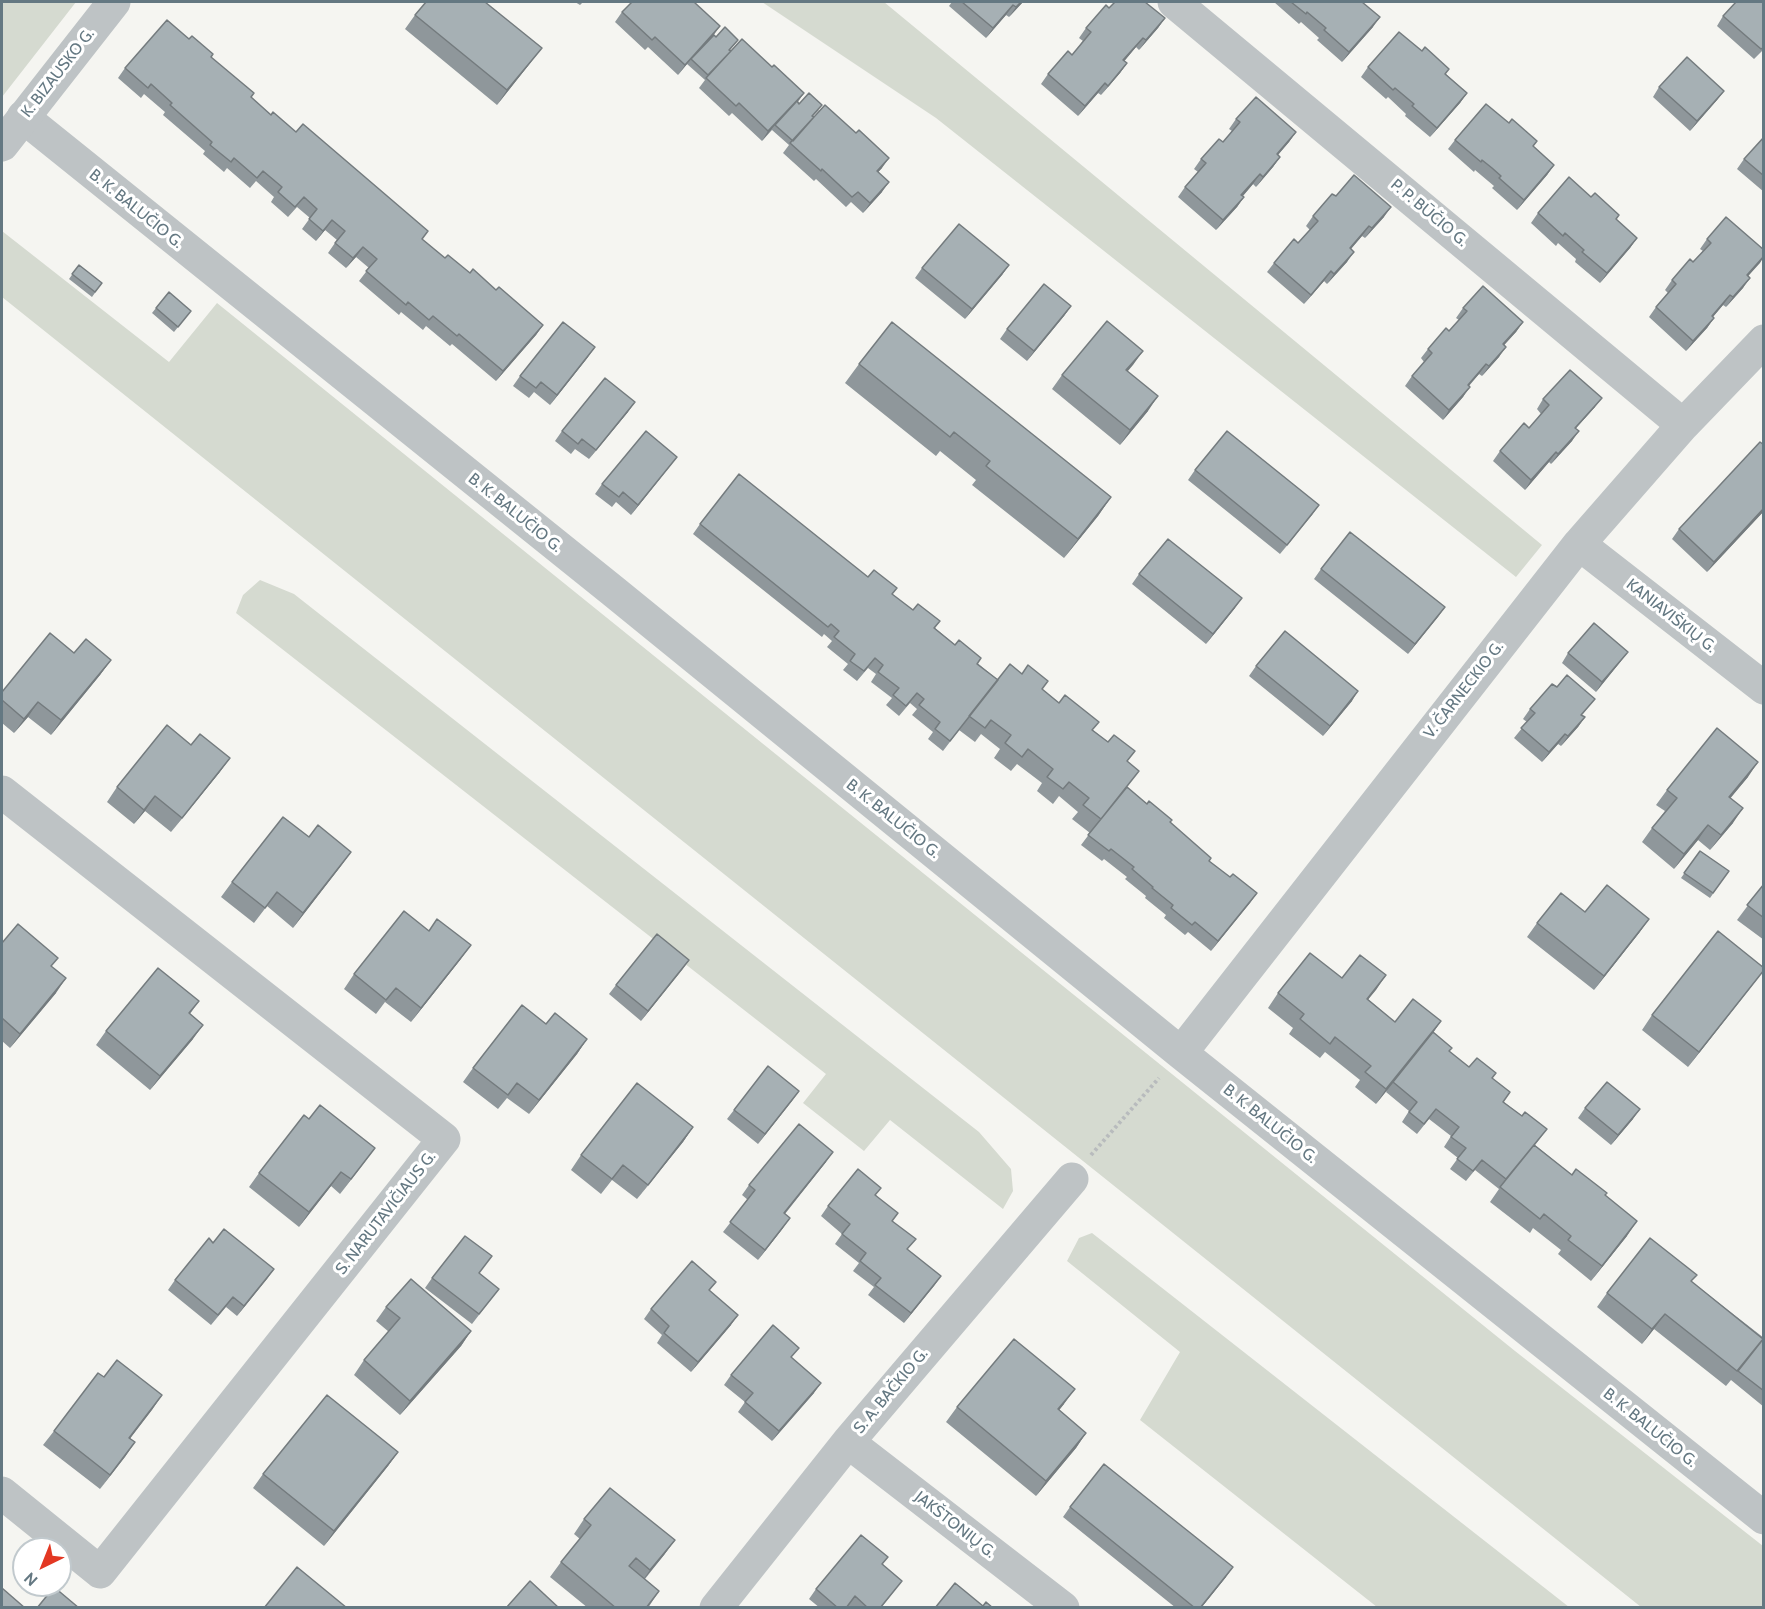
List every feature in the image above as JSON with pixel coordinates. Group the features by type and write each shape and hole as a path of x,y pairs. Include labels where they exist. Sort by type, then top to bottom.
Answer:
{"street":[{"name":"K. BIZAUSKO G.","path":"2,145 114,2"},
{"name":"P. P. BŪČIO G.","path":"1174,2 1683,425"},
{"name":"B. K. BALUČIO G.","path":"23,117 622,598 1181,1053 1764,1518"},
{"name":"V. ČARNECKIO G.","path":"1181,1053 1579,544 1683,425 1764,341"},
{"name":"KANIAVIŠKIŲ G.","path":"1579,544 1764,688"},
{"name":"S. NARUTAVIČIAUS G.","path":"2,792 444,1139 100,1572 2,1493"},
{"name":"S. A. BAČKIO G.","path":"716,1608 848,1442 1072,1179"},
{"name":"JAKŠTONIŲ G.","path":"848,1442 1063,1608"}],"path":[{"path":"1072,1179 1181,1053"}],"shaded area":[{"path":"2,2 76,2 2,97"},
{"path":"762,2 884,2 1542,545 1516,577 936,118"},
{"path":"2,231 169,362 217,303 1515,1351 1763,1546 1763,1607 1641,1607 2,297"},
{"path":"260,580 294,594 979,1132 1011,1169 1013,1191 1003,1209 890,1120 864,1151 803,1103 826,1074 236,613 243,595"},
{"path":"1092,1233 1569,1607 1377,1607 1140,1420 1180,1352 1067,1261 1079,1238"}],"building":[{"path":"426,2 485,2 542,48 507,90 415,15"},
{"path":"632,2 694,2 720,26 685,65 655,37 652,40 622,12"},
{"path":"962,2 1021,2 1016,7 1013,5 993,28"},
{"path":"1115,2 1145,2 1165,18 1146,40 1143,38 1123,60 1127,63 1108,86 1105,83 1085,106 1048,74 1068,51 1072,55 1091,32 1086,28 1106,5 1109,8"},
{"path":"1291,2 1362,2 1380,17 1349,52 1324,30 1326,28"},
{"path":"1736,2 1764,2 1764,47 1761,49 1723,16"},
{"path":"167,20 189,39 192,36 213,54 211,57 254,93 251,97 271,115 273,112 296,132 303,124 428,231 422,239 445,258 448,255 470,273 473,269 496,290 499,287 543,325 503,371 459,334 457,336 433,316 429,320 408,302 406,305 366,271 377,259 363,247 353,258 335,243 345,231 332,220 323,231 309,219 317,209 304,197 295,207 278,192 282,187 263,171 257,178 234,158 231,162 210,145 212,142 170,105 172,103 151,84 148,88 125,68"},
{"path":"725,27 738,40 729,50 731,51 708,75 691,59"},
{"path":"1399,32 1422,51 1425,47 1449,69 1445,74 1467,93 1437,128 1412,106 1414,104 1395,88 1393,90 1368,67"},
{"path":"742,39 804,93 768,131 739,103 736,106 706,78"},
{"path":"1687,57 1724,91 1697,121 1659,87"},
{"path":"809,93 822,105 793,141 775,125 797,101 799,104"},
{"path":"1256,97 1296,132 1277,154 1280,157 1263,177 1260,174 1241,195 1244,197 1223,220 1185,187 1206,163 1201,159 1219,139 1223,142 1240,122 1236,119"},
{"path":"1486,104 1509,123 1512,119 1537,141 1533,146 1554,165 1524,200 1499,178 1501,176 1492,168 1482,160 1481,162 1455,140"},
{"path":"825,105 856,133 859,130 889,158 877,171 889,182 870,203 858,192 852,197 790,143"},
{"path":"1764,137 1764,176 1744,159"},
{"path":"1354,175 1391,207 1372,228 1369,226 1350,248 1354,252 1334,274 1331,271 1311,295 1274,263 1294,239 1298,243 1318,221 1313,216 1332,194 1336,196"},
{"path":"1569,177 1591,197 1595,193 1619,215 1616,219 1637,238 1607,273 1582,252 1584,250 1565,233 1563,236 1538,213"},
{"path":"1726,217 1764,250 1764,256 1747,275 1750,278 1733,297 1730,295 1712,316 1714,318 1693,341 1656,307 1676,284 1672,280 1690,259 1693,262 1711,243 1707,239"},
{"path":"959,224 1009,265 972,309 922,268"},
{"path":"79,265 102,283 95,292 72,274"},
{"path":"1044,284 1071,306 1034,351 1007,329"},
{"path":"1483,286 1523,322 1503,344 1506,347 1489,366 1486,364 1468,385 1470,387 1449,410 1412,376 1432,353 1428,349 1446,328 1449,331 1467,311 1463,308"},
{"path":"169,292 191,311 178,327 156,308"},
{"path":"1107,321 1143,351 1126,370 1158,396 1130,430 1062,375"},
{"path":"563,322 595,347 557,395 541,382 536,388 520,376"},
{"path":"892,322 1111,497 1078,539 986,466 990,461 954,432 950,437 859,364"},
{"path":"1570,370 1602,398 1575,428 1579,431 1531,480 1500,451 1524,423 1529,428 1549,405 1543,399"},
{"path":"605,378 635,402 596,450 582,439 578,444 562,431"},
{"path":"646,431 677,457 638,505 623,492 619,497 602,484"},
{"path":"1227,431 1319,505 1287,545 1195,470"},
{"path":"1760,442 1764,445 1764,508 1714,562 1679,529"},
{"path":"739,474 868,577 874,570 897,588 892,594 913,610 918,604 940,621 934,628 955,645 959,640 981,658 977,664 998,680 950,741 935,729 940,722 919,705 924,699 917,693 906,706 893,695 899,688 878,672 883,665 875,658 864,671 850,661 855,654 834,637 839,631 831,624 828,627 700,524"},
{"path":"1350,532 1445,607 1415,644 1321,569"},
{"path":"1168,539 1242,598 1213,634 1139,574"},
{"path":"1594,623 1628,652 1602,682 1568,653"},
{"path":"1285,631 1358,691 1330,726 1256,666"},
{"path":"50,633 74,653 86,639 111,660 61,720 38,702 24,719 2,700 2,692"},
{"path":"1010,664 1022,674 1028,665 1048,681 1042,689 1059,703 1065,695 1099,722 1092,730 1108,742 1114,735 1135,751 1127,761 1139,771 1101,819 1083,805 1089,798 1069,782 1063,789 1047,777 1053,769 1028,749 1022,757 1005,743 1011,735 991,720 985,728 969,716"},
{"path":"1567,675 1595,699 1581,715 1585,717 1549,752 1521,728 1535,713 1530,709 1552,684 1557,687"},
{"path":"167,725 191,745 200,734 230,758 182,818 155,796 144,810 117,787"},
{"path":"1717,728 1758,762 1729,797 1743,808 1721,835 1708,825 1684,854 1652,828 1677,798 1667,790"},
{"path":"1127,787 1147,804 1149,801 1172,820 1170,822 1211,858 1209,861 1230,877 1233,874 1257,893 1218,941 1195,922 1192,925 1171,908 1173,905 1132,869 1134,867 1088,835"},
{"path":"283,817 309,837 318,825 351,852 303,913 277,892 265,908 232,882"},
{"path":"1700,851 1729,871 1713,893 1684,873"},
{"path":"1764,884 1764,918 1747,905"},
{"path":"1607,885 1649,919 1604,976 1537,923 1561,893 1585,912"},
{"path":"404,911 429,931 437,919 471,945 421,1008 396,988 386,1000 354,974"},
{"path":"18,924 58,958 51,966 66,978 20,1034 2,1018 2,943"},
{"path":"1718,931 1764,970 1699,1052 1652,1015"},
{"path":"657,934 689,960 648,1011 616,985"},
{"path":"1310,953 1342,978 1360,955 1386,975 1367,999 1395,1022 1413,999 1441,1021 1386,1089 1365,1072 1371,1066 1335,1037 1330,1044 1300,1019 1304,1014 1278,993"},
{"path":"158,968 199,1001 189,1013 203,1025 160,1076 106,1031"},
{"path":"522,1005 546,1024 555,1013 587,1039 539,1100 517,1083 508,1095 473,1068"},
{"path":"1433,1032 1452,1048 1449,1051 1469,1067 1477,1058 1496,1073 1492,1078 1510,1092 1503,1102 1522,1116 1525,1112 1547,1129 1506,1179 1482,1160 1473,1171 1457,1159 1466,1148 1451,1137 1459,1127 1436,1109 1424,1124 1409,1112 1417,1102 1393,1082"},
{"path":"768,1066 799,1091 765,1134 734,1110"},
{"path":"1607,1082 1640,1109 1618,1135 1585,1108"},
{"path":"637,1083 693,1127 648,1185 623,1165 612,1179 581,1155"},
{"path":"320,1105 375,1148 351,1179 341,1172 309,1212 259,1173 304,1115 309,1119"},
{"path":"799,1124 833,1152 784,1213 790,1218 765,1250 730,1222 755,1190 749,1185"},
{"path":"1534,1145 1572,1175 1576,1169 1607,1193 1605,1195 1637,1221 1602,1266 1568,1240 1571,1236 1544,1214 1540,1219 1500,1187"},
{"path":"858,1169 881,1188 875,1195 898,1213 892,1221 916,1239 907,1249 941,1276 911,1313 875,1285 881,1278 860,1261 866,1253 842,1234 850,1224 828,1206"},
{"path":"224,1229 274,1269 244,1306 233,1297 218,1315 175,1280 209,1238 213,1243"},
{"path":"465,1236 492,1256 479,1273 499,1289 479,1314 432,1278"},
{"path":"1650,1238 1697,1275 1691,1281 1763,1339 1737,1371 1665,1314 1652,1329 1607,1293"},
{"path":"692,1261 716,1282 709,1290 738,1315 698,1362 664,1333 669,1326 651,1309"},
{"path":"411,1279 471,1331 410,1401 364,1360 400,1318 386,1307"},
{"path":"773,1325 799,1348 791,1357 821,1383 779,1431 745,1402 753,1393 731,1375"},
{"path":"1764,1338 1764,1391 1738,1371"},
{"path":"1014,1339 1075,1389 1058,1409 1086,1433 1046,1481 957,1407"},
{"path":"117,1360 162,1395 129,1438 135,1442 110,1475 54,1431 98,1373 104,1377"},
{"path":"327,1395 398,1452 334,1531 263,1474"},
{"path":"1104,1464 1233,1567 1200,1608 1195,1608 1070,1507"},
{"path":"610,1488 675,1540 650,1570 636,1558 629,1566 659,1591 646,1608 616,1608 561,1562 591,1525 584,1519"},
{"path":"861,1535 888,1557 882,1564 902,1581 880,1608 868,1608 855,1596 846,1608 838,1608 816,1589"},
{"path":"297,1567 347,1608 264,1608"},
{"path":"530,1581 559,1608 506,1608"},
{"path":"955,1583 983,1606 986,1602 993,1608 935,1608"},
{"path":"2,1588 25,1608 2,1608"},
{"path":"46,1597 66,1597 79,1608 37,1608"}]}
